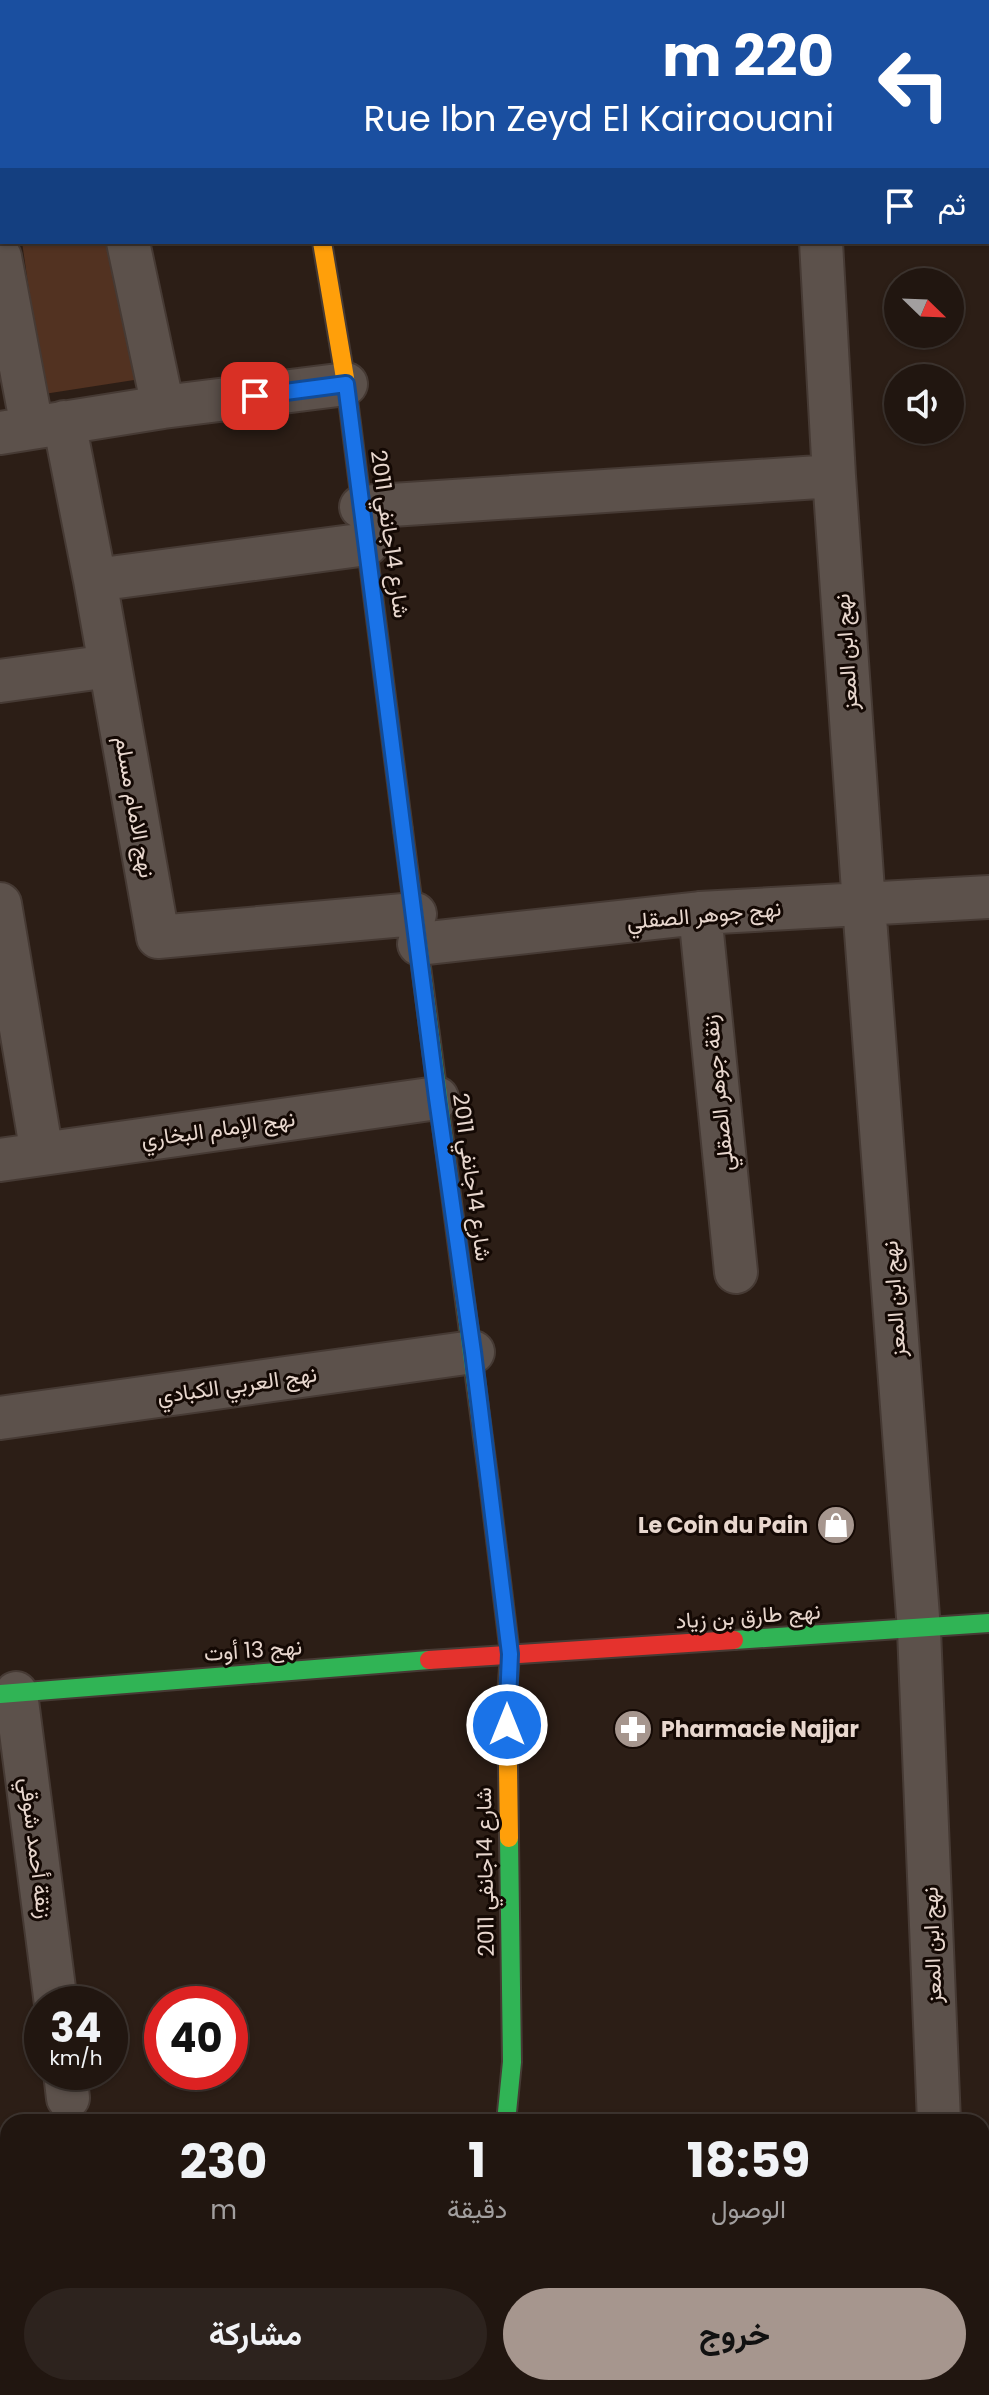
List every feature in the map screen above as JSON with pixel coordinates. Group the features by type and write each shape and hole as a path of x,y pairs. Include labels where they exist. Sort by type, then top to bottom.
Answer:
{"street":[{"path":"128,244 163,407"},
{"name":"شارع 14جانفي 2011","path":"322,244 346,384 510,1654 507,1695 512,2062 507,2114"},
{"name":"نهج ابن المعز","path":"821,244 864,905 919,1630 939,2114"},
{"name":"نهج الامام مسلم","path":"0,257 32,427 95,580 158,937 417,929"},
{"path":"32,427 346,384"},
{"path":"95,580 364,526 834,476"},
{"path":"0,681 110,666"},
{"name":"نهج جوهر الصقلي","path":"417,929 989,897"},
{"path":"0,904 42,1154"},
{"name":"زنقة جوهر الصقلي","path":"700,913 736,1272"},
{"name":"نهج الإمام البخاري","path":"0,1160 437,1098"},
{"name":"نهج العربي الكبادي","path":"0,1418 473,1352"},
{"name":"نهج طارق بن زياد","path":"510,1654 919,1630 989,1623"},
{"name":"نهج 13 أوت","path":"8,1693 510,1654"},
{"name":"زنقة أحمد شوقي","path":"8,1693 53,1986"}],"shaded area":[{"path":"22,244 127,244 147,378 44,394"}],"traffic: fast":[{"path":"403,830 489,1483"},
{"path":"734,1640 989,1623"},
{"path":"0,1694 429,1660"},
{"path":"507,2114 512,2062 509,1838"}],"traffic: slow":[{"path":"322,244 346,384 403,830"},
{"path":"489,1483 510,1654 507,1695 509,1838"}],"traffic: jam":[{"path":"429,1660 734,1640"}],"place":[{"name":"Le Coin du Pain","path":"836,1525"},
{"name":"Pharmacie Najjar","path":"633,1729"}],"route":[{"path":"255,396 346,384 510,1654 507,1725"}]}
